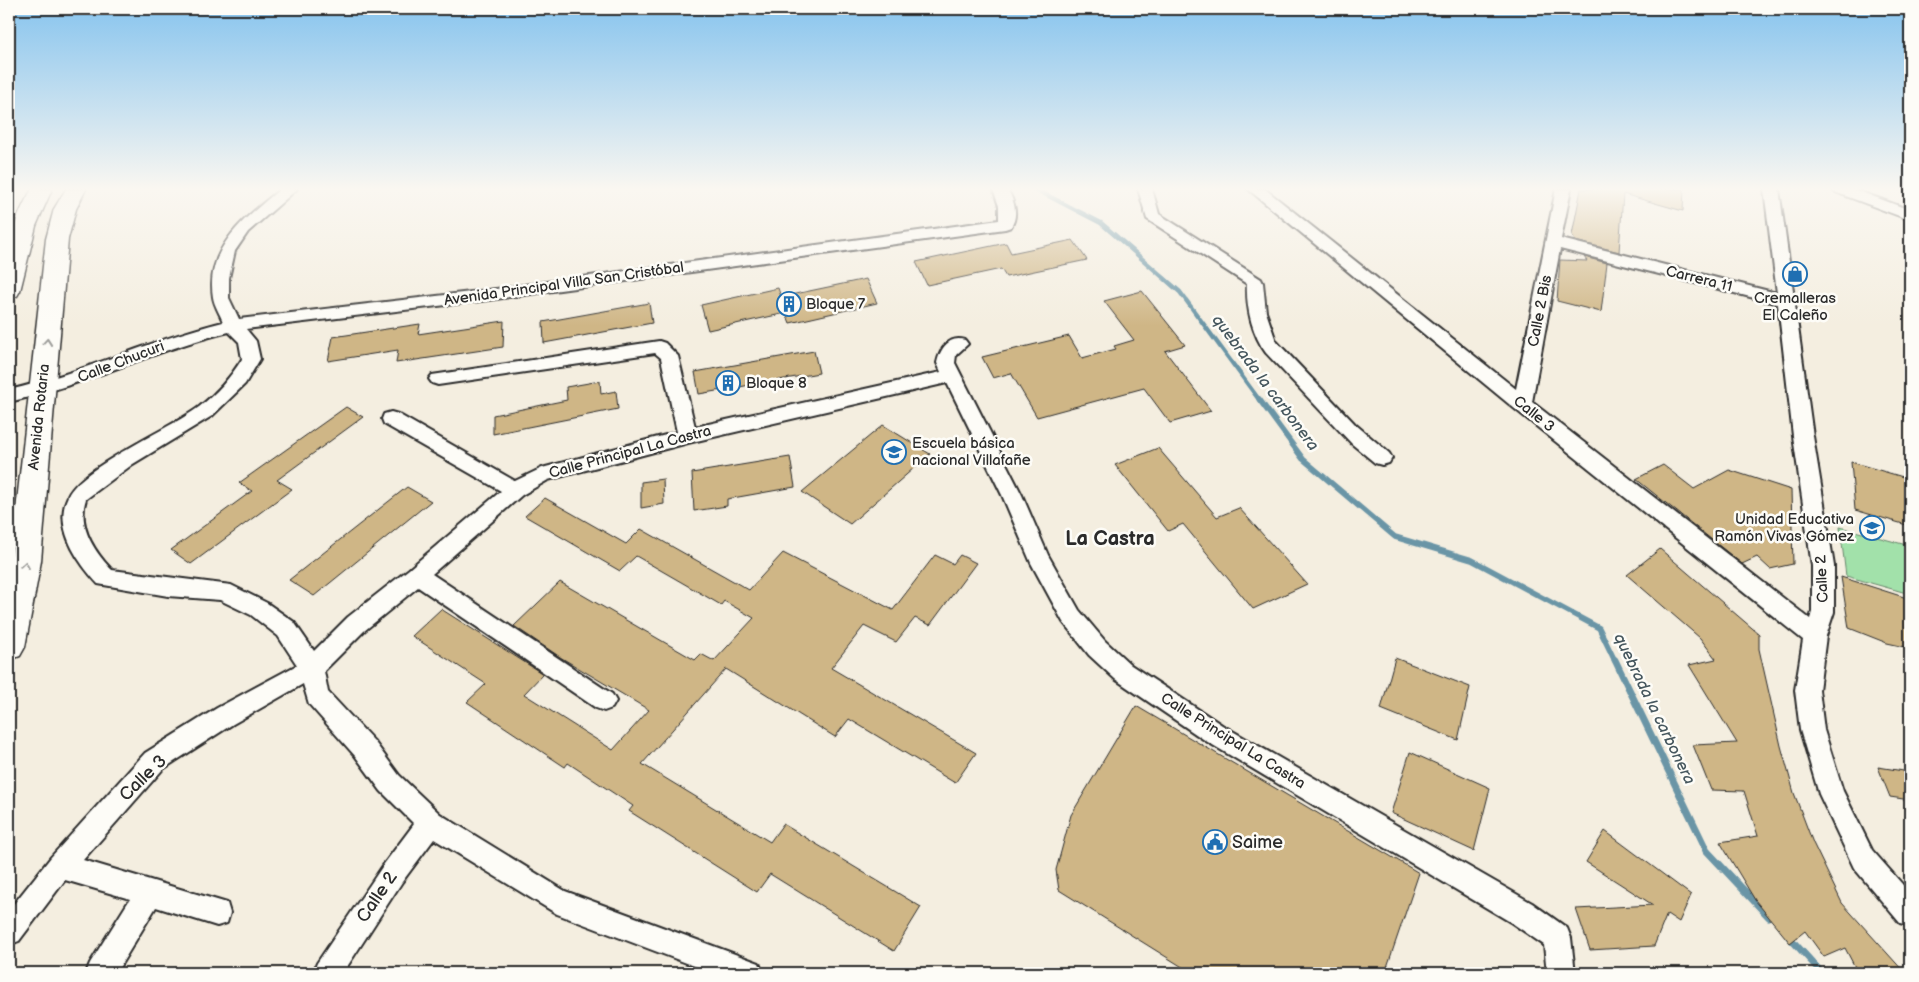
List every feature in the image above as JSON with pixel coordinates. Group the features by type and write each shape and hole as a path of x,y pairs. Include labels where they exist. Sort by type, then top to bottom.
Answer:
{"main road":[{"path":"9,292 21,235"},
{"name":"Avenida Rotaria","path":"9,647 26,561 30,496 43,390 58,235"}],"street":[{"path":"238,235 227,250 221,278 221,298 233,325 247,341 251,359 243,375 209,411 176,432 128,457 78,495 73,507 76,527 86,554 106,578 168,588 223,591 259,608 286,629 312,668 317,697 365,749 390,783 431,823 557,901 749,973"},
{"name":"Avenida Principal Villa San Cristóbal","path":"233,325 488,295 926,235"},
{"path":"1179,235 1248,276 1255,283 1254,294 1267,342 1326,402 1338,419 1362,445 1382,458"},
{"name":"Calle 3","path":"1314,235 1522,404 1815,636"},
{"name":"Calle 2 Bis","path":"1522,404 1554,235"},
{"name":"Calle 2","path":"1778,235 1803,436 1823,566 1823,612 1815,636 1807,690 1812,730 1831,794 1862,859 1910,913"},
{"name":"Carrera 11","path":"1553,242 1786,301"},
{"name":"Calle Chucuri","path":"9,396 43,390 91,374 198,332 233,325"},
{"name":"Calle Principal La Castra","path":"959,344 948,352 946,363 1012,496 1038,557 1071,616 1097,648 1123,672 1214,733 1522,913 1557,938 1561,973"},
{"path":"438,379 641,348 659,347 669,356 688,436"},
{"name":"Calle Principal La Castra","path":"312,668 356,624 417,575 515,490 542,475 688,436 952,376"},
{"path":"391,419 515,490"},
{"path":"417,575 604,701"},
{"name":"Calle 3","path":"9,931 60,866 154,761 225,716 312,668"},
{"name":"Calle 2","path":"327,973 393,873 431,823"},
{"path":"60,866 217,913"},
{"path":"100,973 150,892"}],"green space":[{"path":"1840,527 1910,546 1910,594 1846,576"}],"building":[{"path":"1572,235 1620,235 1619,252 1575,241"},
{"path":"1073,240 1087,260 1006,277 1001,269 927,285 916,262 1006,243 1011,253"},
{"path":"1584,257 1607,263 1601,312 1557,301 1560,260 1587,261"},
{"name":"Bloque 7","path":"866,279 877,303 790,323 786,313 708,330 701,305 778,288 781,297"},
{"path":"1142,291 1185,345 1165,351 1211,411 1170,423 1144,388 1037,417 1011,373 993,378 982,357 1069,336 1082,358 1116,349 1114,346 1134,340 1104,301"},
{"path":"649,303 652,323 544,343 543,322"},
{"path":"504,321 503,347 396,363 398,350 328,361 333,337 420,324 418,334"},
{"name":"Bloque 8","path":"814,351 819,373 699,394 695,372"},
{"path":"600,381 601,394 616,391 618,409 493,434 493,415 567,400 566,387"},
{"path":"346,407 363,417 277,480 292,489 191,564 171,550 252,491 239,483"},
{"path":"883,425 930,454 850,524 802,492"},
{"path":"1158,448 1217,517 1239,508 1307,584 1253,609 1183,524 1168,531 1115,465"},
{"path":"790,457 795,487 727,499 727,506 694,511 692,473"},
{"path":"1851,462 1910,479 1910,526 1855,510"},
{"path":"1663,465 1694,489 1729,470 1791,490 1793,564 1770,569 1757,557 1742,564 1636,479"},
{"path":"663,479 664,504 641,508 641,482"},
{"path":"407,487 431,501 314,596 289,580"},
{"path":"545,498 626,544 641,529 749,590 783,553 893,610 935,555 953,564 960,555 976,563 930,625 915,618 896,642 864,626 831,668 976,753 955,783 849,719 835,737 726,669 642,764 770,842 783,824 921,907 894,951 770,874 757,892 629,811 633,806 568,763 565,767 467,702 486,684 412,636 441,609 543,674 524,694 613,750 649,710 560,657 514,626 560,582 695,660 701,654 714,661 754,618 724,601 721,605 636,556 620,571 525,516"},
{"path":"1660,549 1759,634 1759,649 1781,746 1794,793 1813,843 1842,903 1905,973 1858,973 1845,948 1824,957 1805,931 1790,943 1755,900 1720,842 1758,836 1744,791 1711,790 1693,745 1737,743 1689,665 1716,659 1700,638 1627,575"},
{"path":"1841,577 1910,599 1910,648 1887,643 1849,628"},
{"path":"1395,658 1470,687 1458,740 1381,709"},
{"name":"Saime","path":"1136,706 1419,873 1385,973 1192,973 1059,890 1056,870 1071,815"},
{"path":"1410,752 1490,788 1474,851 1391,813"},
{"path":"1878,767 1910,772 1910,800 1890,797"},
{"path":"1605,831 1691,895 1679,922 1667,914 1654,946 1590,950 1576,909 1653,905 1586,862"}],"waterway":[{"name":"quebrada la carbonera","path":"1115,235 1180,292 1260,401"},
{"name":"quebrada la carbonera","path":"1259,399 1303,459 1395,537 1472,560 1599,628 1615,661"},
{"name":"quebrada la carbonera","path":"1615,660 1707,851 1769,917"},
{"name":"quebrada la carbonera","path":"1788,936 1822,973"}],"place":[{"name":"Cremalleras El Caleño","path":"1795,274"},
{"name":"Bloque 7","path":"789,304"},
{"name":"Bloque 8","path":"728,383"},
{"name":"Escuela básica nacional Villafañe","path":"894,452"},
{"name":"Unidad Educativa Ramón Vivas Gómez","path":"1872,528"},
{"name":"Saime","path":"1215,842"}],"district":[{"name":"La Castra","path":"1110,539"}]}
